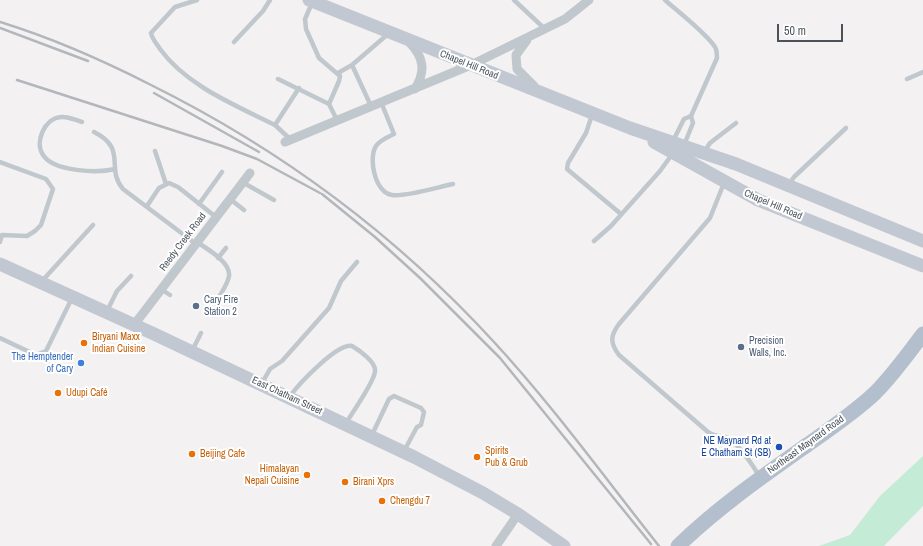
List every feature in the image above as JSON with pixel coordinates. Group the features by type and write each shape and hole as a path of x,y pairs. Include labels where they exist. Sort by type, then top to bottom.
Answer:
{"main road":[{"name":"Chapel Hill Road","path":"312,0 408,41 677,147 704,152 923,240"},
{"name":"Chapel Hill Road","path":"677,147 724,182 758,200 923,266"},
{"name":"East Chatham Street","path":"0,264 261,384 404,452 463,482 518,514 564,546"},
{"name":"Northeast Maynard Road","path":"678,546 696,528 761,478 831,428 875,393 904,361 923,334"}],"street":[{"path":"288,141 471,66 565,19 589,0"},
{"path":"530,37 521,46 516,55 516,70 527,82 546,95"},
{"path":"408,41 420,55 423,65 419,81 415,88"},
{"name":"Reedy Creek Road","path":"134,325 250,173"},
{"path":"496,546 518,514"}],"lane":[{"path":"197,0 175,8 152,32 152,38 169,60 196,82 228,102 275,125 288,141"},
{"path":"234,42 263,11 270,0"},
{"path":"312,0 305,19 306,29 319,58 338,73 339,81 329,104"},
{"path":"514,0 545,29"},
{"path":"594,241 660,171 677,147 693,123 691,116 717,58 716,49 709,40 665,0"},
{"path":"338,73 352,65 389,32"},
{"path":"352,65 371,106"},
{"path":"907,79 923,72"},
{"path":"278,79 329,104 337,120"},
{"path":"275,125 299,88"},
{"path":"381,102 394,134 380,142 374,152 374,176 381,188 387,194 398,195 453,184"},
{"path":"593,114 586,134 568,163 567,169 621,214"},
{"path":"82,122 64,116 55,118 50,122 41,136 40,147 43,155 56,165 69,168 100,172 115,169"},
{"path":"677,147 684,119 691,116"},
{"path":"704,152 710,143 736,123"},
{"path":"788,185 794,177 846,128"},
{"path":"94,132 104,138 113,148 115,153 115,169 121,186 226,265 229,272 228,280 220,296"},
{"path":"154,151 166,184"},
{"path":"0,162 46,179 53,189 41,225 27,236 1,235 0,242"},
{"path":"199,204 222,172"},
{"path":"242,182 274,200"},
{"path":"724,182 710,218 619,324 614,331 612,344 619,355 708,432 715,437 727,437 746,456 761,478"},
{"path":"147,206 160,188 166,184 175,185 216,217"},
{"path":"230,199 244,210"},
{"path":"41,282 93,225"},
{"path":"218,258 226,248"},
{"path":"261,384 270,369 282,361 329,308 341,281 357,262"},
{"path":"106,312 117,291 131,276"},
{"path":"161,289 170,295"},
{"path":"0,338 36,355 46,351 72,297"},
{"path":"192,352 201,333"},
{"path":"289,398 304,378 343,346 352,346 374,364 376,371 345,424"},
{"path":"371,437 389,399 394,396 421,408 424,412 421,425 417,427 404,452"}],"green space":[{"path":"923,456 923,506 884,546 819,546 850,535 880,496"}],"railway":[{"path":"0,22 58,42 95,58 199,110 245,137 334,197 417,266 494,342 537,391 659,546"},
{"path":"0,28 88,61"},
{"path":"17,80 222,146 257,159 320,193"},
{"path":"154,93 259,152"},
{"path":"322,194 375,237 420,278 500,358 651,544"}],"place":[{"name":"Cary Fire Station 2","path":"196,306"},
{"name":"Biryani Maxx Indian Cuisine","path":"84,343"},
{"name":"Precision Walls, Inc.","path":"741,347"},
{"name":"The Hemptender of Cary","path":"81,363"},
{"name":"Udupi Café","path":"58,393"},
{"name":"NE Maynard Rd at E Chatham St (SB)","path":"779,447"},
{"name":"Beijing Cafe","path":"192,454"},
{"name":"Spirits Pub & Grub","path":"477,457"},
{"name":"Himalayan Nepali Cuisine","path":"307,475"},
{"name":"Birani Xprs","path":"345,482"},
{"name":"Chengdu 7","path":"382,501"}]}
